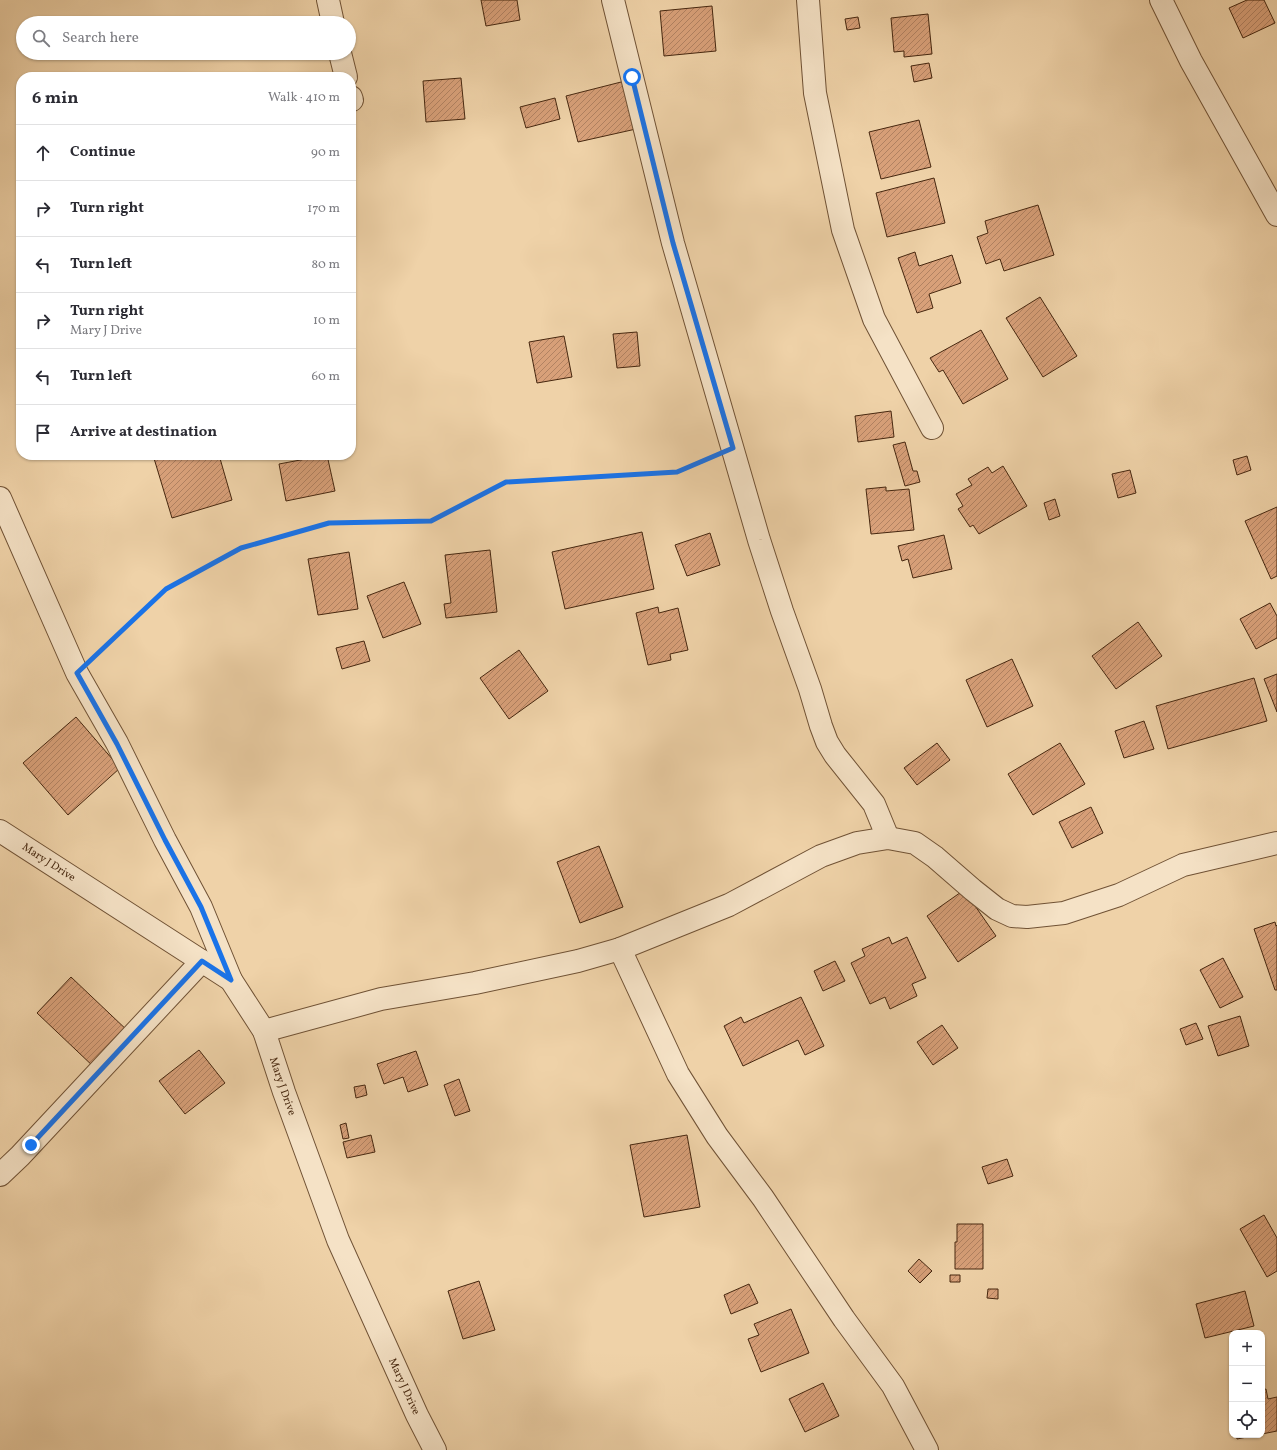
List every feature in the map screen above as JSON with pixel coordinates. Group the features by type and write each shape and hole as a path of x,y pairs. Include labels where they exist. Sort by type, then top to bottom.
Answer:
{"street":[{"path":"328,0 331,16"},
{"path":"612,0 673,243 759,540 782,611 827,742 835,755 874,804 888,838"},
{"path":"808,0 815,93 843,230 874,319 932,428"},
{"path":"1161,0 1190,61 1277,215"},
{"path":"342,60 345,72"},
{"path":"0,498 77,673 117,744 165,840 201,907 231,980"},
{"name":"Mary J Drive","path":"0,831 231,980 264,1031 284,1092 338,1240 434,1450"},
{"path":"264,1031 381,999 482,982 578,961 620,949 730,905 821,856 857,844 888,838 915,843 935,857 997,909 1012,916 1027,917 1064,913 1119,895 1183,865 1277,843"},
{"path":"620,949 678,1074 717,1136 763,1198 844,1319 894,1386 927,1450"},
{"path":"0,1175 20,1156 202,961"}],"path":[{"path":"77,673 166,589 241,548 329,523 431,521 506,482 677,472 733,448"}],"building":[{"path":"481,0 517,0 520,20 486,26"},
{"path":"1247,0 1264,0 1275,23 1243,38 1229,8"},
{"path":"712,6 716,51 664,56 660,11"},
{"path":"928,14 932,54 904,57 904,51 894,52 891,18"},
{"path":"858,17 860,28 847,30 845,19"},
{"path":"929,63 932,78 914,82 911,66"},
{"path":"461,78 465,119 426,122 423,81"},
{"path":"625,81 636,129 578,142 566,96"},
{"path":"555,98 560,119 526,128 520,107"},
{"path":"919,120 931,167 881,179 869,132"},
{"path":"934,178 945,223 887,237 876,193"},
{"path":"1038,205 1054,255 1004,271 1000,259 986,264 977,237 988,233 985,221"},
{"path":"915,252 919,266 952,255 961,283 929,294 933,308 917,313 898,258"},
{"path":"1040,297 1077,356 1043,377 1006,318"},
{"path":"981,330 1008,379 963,404 943,370 939,372 930,358"},
{"path":"637,332 640,366 617,368 613,334"},
{"path":"564,336 572,377 537,383 529,342"},
{"path":"891,411 894,437 858,442 855,416"},
{"path":"905,442 913,471 917,471 920,482 905,486 893,445"},
{"path":"1247,456 1251,470 1237,475 1233,460"},
{"path":"155,460 220,460 232,500 172,518"},
{"path":"300,460 328,460 335,491 286,501 279,464"},
{"path":"1003,466 1027,506 979,534 973,525 970,527 958,509 963,506 956,494 972,485 968,479 988,467 992,473"},
{"path":"1130,470 1136,493 1118,498 1112,474"},
{"path":"886,487 886,491 909,489 914,530 871,534 866,489"},
{"path":"1055,499 1060,516 1049,520 1044,503"},
{"path":"1277,507 1277,576 1271,579 1245,521"},
{"path":"642,532 654,589 565,609 552,552"},
{"path":"710,533 720,565 687,576 675,545"},
{"path":"944,535 952,569 913,578 908,559 902,561 898,546"},
{"path":"490,550 497,612 446,618 444,604 451,603 445,555"},
{"path":"349,552 358,609 318,615 308,559"},
{"path":"404,582 421,624 383,638 367,596"},
{"path":"1270,603 1277,616 1277,638 1256,649 1240,619"},
{"path":"658,607 659,613 678,608 688,650 670,654 671,660 648,665 636,613"},
{"path":"1138,622 1162,656 1116,689 1092,656"},
{"path":"364,641 370,661 342,669 336,648"},
{"path":"519,650 548,691 509,719 480,678"},
{"path":"1012,659 1033,706 987,727 966,680"},
{"path":"1277,674 1277,712 1264,679"},
{"path":"1254,678 1267,721 1168,749 1156,706"},
{"path":"76,717 120,768 68,815 23,763"},
{"path":"1144,721 1154,749 1124,758 1115,731"},
{"path":"937,743 950,760 917,785 904,768"},
{"path":"1060,743 1085,784 1033,815 1008,774"},
{"path":"1091,807 1103,833 1072,848 1059,822"},
{"path":"599,846 623,907 580,923 557,862"},
{"path":"964,890 996,936 958,962 927,916"},
{"path":"1275,922 1276,926 1277,925 1277,990 1275,990 1254,929"},
{"path":"889,937 892,944 907,937 926,978 912,984 917,996 890,1009 885,997 870,1004 851,963 865,956 862,949"},
{"path":"1223,958 1243,997 1220,1008 1200,970"},
{"path":"835,961 845,981 823,991 814,971"},
{"path":"71,977 130,1033 96,1069 37,1013"},
{"path":"801,997 824,1046 805,1055 798,1040 743,1066 724,1026 741,1017 744,1023"},
{"path":"1240,1016 1249,1046 1218,1056 1208,1026"},
{"path":"1196,1023 1203,1039 1186,1045 1180,1029"},
{"path":"942,1025 958,1048 933,1065 917,1042"},
{"path":"199,1050 225,1083 185,1114 159,1081"},
{"path":"416,1051 428,1085 408,1092 403,1077 384,1084 377,1064"},
{"path":"459,1079 470,1111 455,1116 444,1085"},
{"path":"365,1085 367,1095 356,1098 354,1087"},
{"path":"346,1123 349,1138 343,1139 340,1125"},
{"path":"371,1135 375,1152 347,1158 343,1142"},
{"path":"687,1135 700,1207 644,1217 630,1145"},
{"path":"1007,1159 1013,1176 988,1184 982,1167"},
{"path":"1264,1215 1277,1238 1277,1271 1267,1277 1240,1229"},
{"path":"957,1224 983,1224 983,1269 955,1269"},
{"path":"919,1259 932,1271 920,1283 908,1271"},
{"path":"950,1275 960,1275 960,1282 950,1282"},
{"path":"479,1281 495,1330 463,1339 448,1291"},
{"path":"749,1284 758,1303 731,1314 724,1295"},
{"path":"988,1289 998,1289 998,1299 987,1298"},
{"path":"1245,1291 1254,1326 1238,1330 1229,1330 1229,1332 1205,1338 1196,1304"},
{"path":"791,1309 809,1353 761,1372 748,1339 759,1335 754,1324"},
{"path":"823,1383 839,1416 805,1432 789,1399"},
{"path":"1265,1389 1268,1399 1277,1397 1277,1431 1265,1433 1265,1402"}],"route":[{"path":"31,1145 202,961 231,980 201,907 165,840 117,744 77,673 166,589 241,548 329,523 431,521 506,482 677,472 733,448 673,243 632,77"}]}
